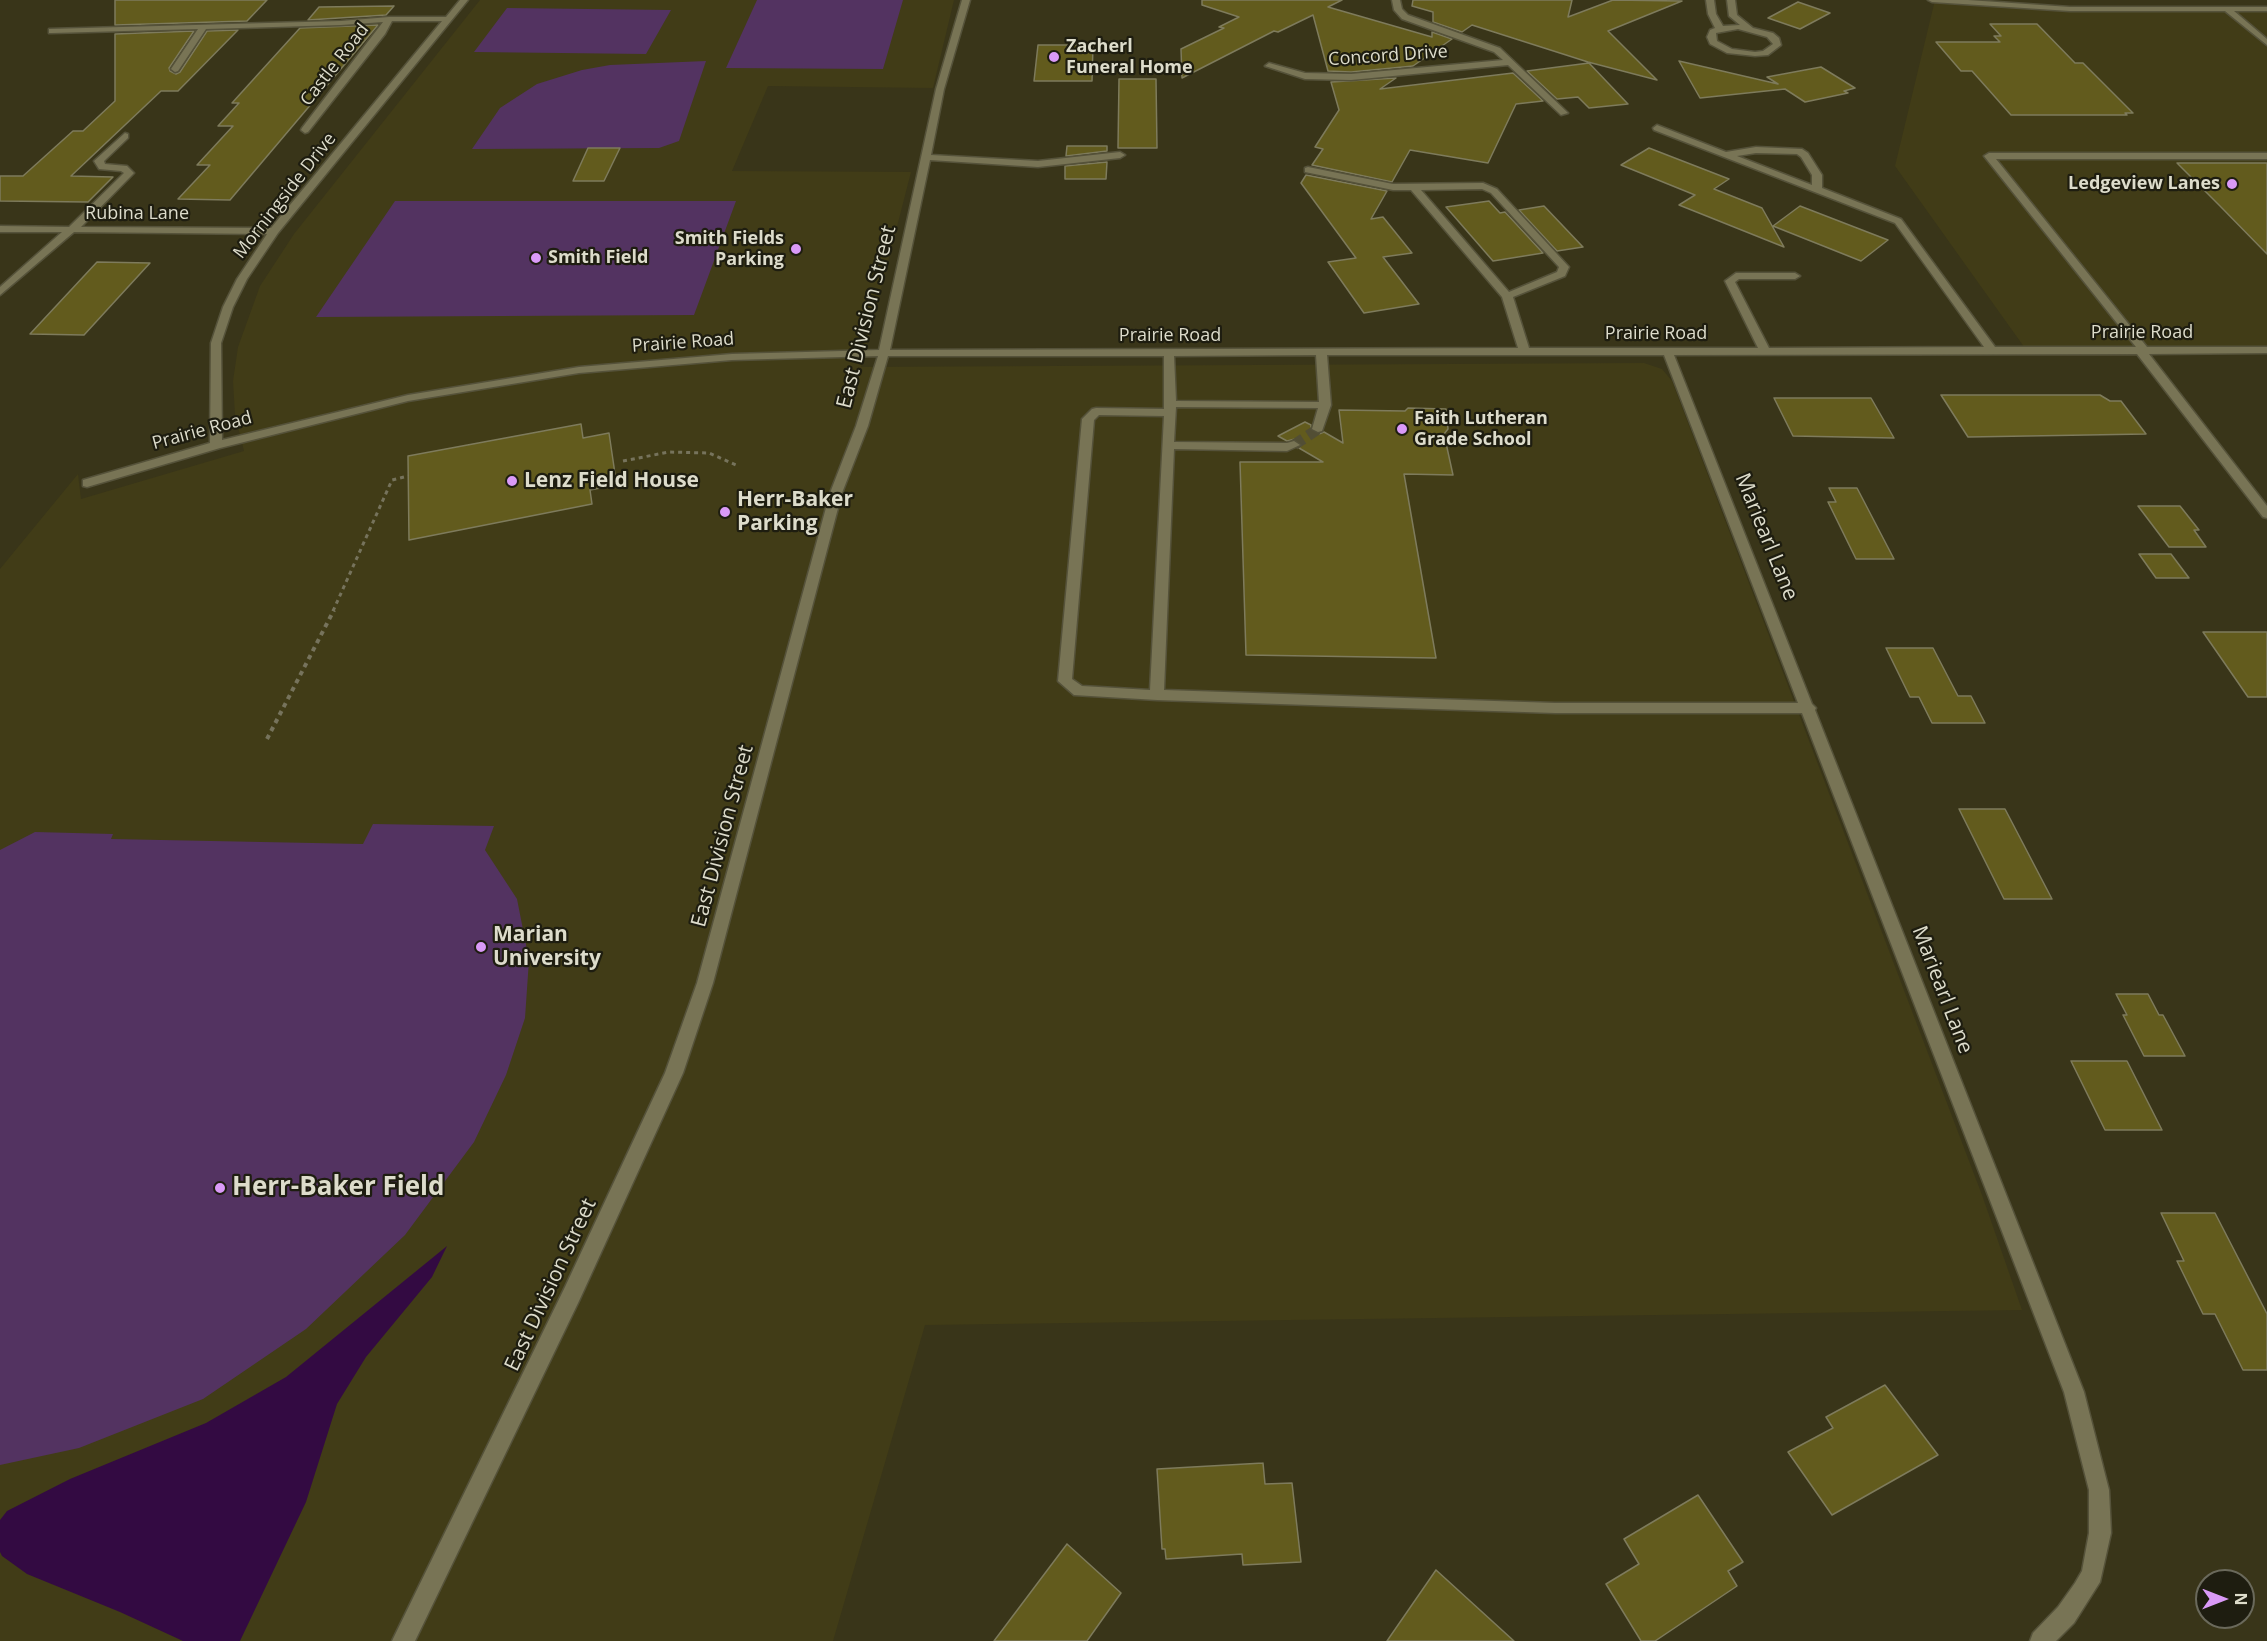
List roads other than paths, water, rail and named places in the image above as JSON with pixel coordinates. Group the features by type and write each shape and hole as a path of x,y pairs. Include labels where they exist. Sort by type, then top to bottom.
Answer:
{"street":[{"name":"Morningside Drive","path":"216,446 216,343 235,293 274,231 464,0"},
{"name":"East Division Street","path":"403,1641 572,1294 674,1073 705,983 836,492 862,426 884,353 940,88 966,0"},
{"path":"1396,0 1398,10 1405,17 1497,50 1564,113"},
{"path":"1710,0 1712,15 1720,29"},
{"path":"1731,0 1733,16 1749,28 1770,35 1776,40 1777,45 1773,50 1755,54 1730,51 1719,47 1711,37 1713,32 1720,29 1749,28"},
{"path":"1932,0 2070,9 2267,9"},
{"path":"2061,0 2070,9"},
{"path":"2228,10 2267,43"},
{"name":"Castle Road","path":"305,130 382,32 389,19"},
{"path":"52,31 448,19"},
{"path":"175,69 204,26"},
{"name":"Concord Drive","path":"1269,66 1305,76 1351,77 1511,62"},
{"path":"1658,128 1898,221 1992,351"},
{"path":"0,292 86,217 129,173 124,168 102,167 99,161 125,136"},
{"path":"1725,154 1756,150 1799,151 1805,155 1817,175 1816,190"},
{"path":"925,157 1038,164 1120,155"},
{"path":"2267,156 1989,156 2143,351 2267,514"},
{"path":"1308,170 1386,186 1483,186 1494,191 1564,267 1561,274 1507,296"},
{"path":"1414,186 1507,296 1525,353"},
{"name":"Rubina Lane","path":"0,229 274,231"},
{"path":"1766,352 1730,281 1736,276 1795,276"},
{"name":"Prairie Road","path":"87,483 216,446 377,405 534,376 732,357 884,353 2267,351"},
{"name":"Mariearl Lane","path":"1668,352 1809,708 2049,1331 2067,1371 2089,1446 2100,1501 2100,1533 2097,1554 2092,1574 2083,1591 2066,1615 2041,1641"},
{"path":"1318,429 1325,405 1321,353"},
{"path":"1157,695 1170,408 1169,354"},
{"path":"1325,405 1096,411 1088,419 1065,681 1079,691 1157,695 1555,708 1809,708"},
{"path":"1167,445 1287,447 1294,445"}],"tunnel":[{"path":"1294,445 1318,429"}],"place":[{"name":"Zacherl Funeral Home","path":"1054,57"},
{"name":"Ledgeview Lanes","path":"2232,184"},
{"name":"Smith Fields Parking","path":"796,249"},
{"name":"Smith Field","path":"536,258"},
{"name":"Faith Lutheran Grade School","path":"1402,429"},
{"name":"Lenz Field House","path":"512,481"},
{"name":"Herr-Baker Parking","path":"725,512"},
{"name":"Marian University","path":"481,947"},
{"name":"Herr-Baker Field","path":"220,1188"}]}
